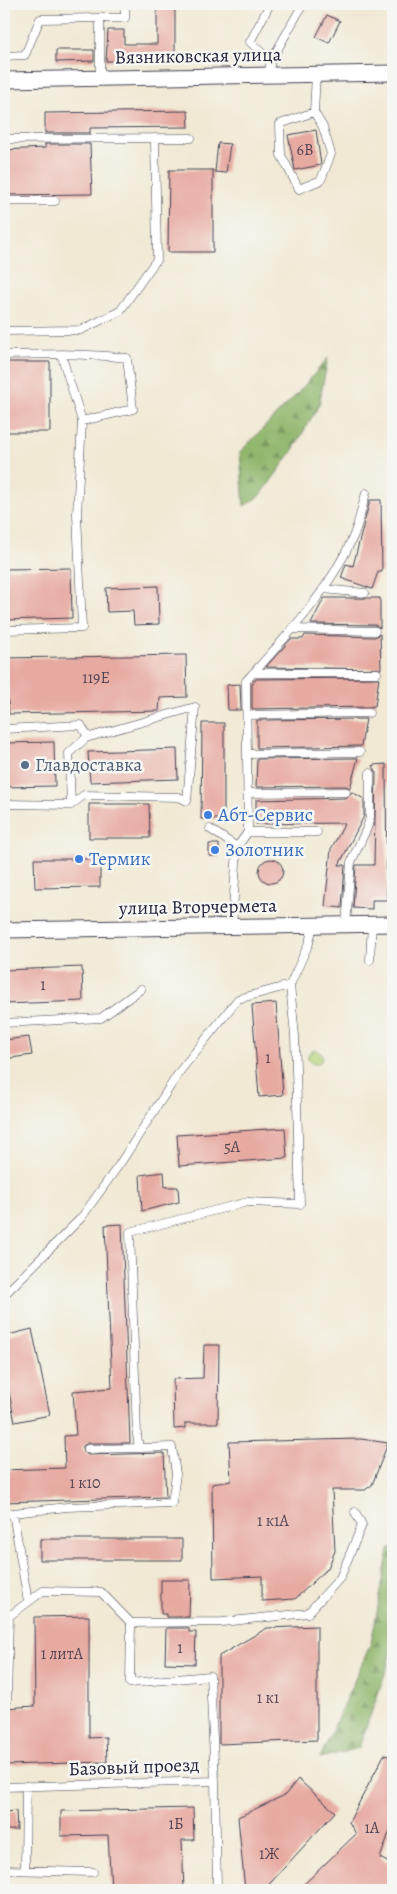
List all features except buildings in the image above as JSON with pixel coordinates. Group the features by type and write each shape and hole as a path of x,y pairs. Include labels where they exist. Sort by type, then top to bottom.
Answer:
{"street":[{"name":"Вязниковская улица","path":"4,80 100,78 270,68 316,74 393,73"},
{"name":"улица Вторчермета","path":"4,930 393,924"}],"lane":[{"path":"4,56 25,55 40,18 125,18 125,4"},
{"path":"270,4 250,42 270,68 303,4"},
{"path":"100,18 100,78"},
{"path":"314,112 280,124 281,155 299,189 321,180 331,154 323,127 314,112 316,74"},
{"path":"4,331 81,330 120,311 158,259 156,138"},
{"path":"4,139 191,138"},
{"path":"4,202 55,201"},
{"path":"4,630 82,628 77,514 82,421 61,354"},
{"path":"4,355 95,354 127,358 133,409 82,421"},
{"path":"232,926 236,848 248,832 246,681 292,630 323,589 354,536 366,493"},
{"path":"323,589 365,593"},
{"path":"292,630 375,632"},
{"path":"253,673 377,673"},
{"path":"4,804 70,805 84,794 179,797 186,801 195,706 88,737 70,753 70,805"},
{"path":"246,715 369,713"},
{"path":"4,729 81,725 88,737"},
{"path":"247,754 360,752"},
{"path":"346,925 351,862 367,828 370,817 370,773"},
{"path":"248,793 346,792"},
{"path":"210,829 236,848"},
{"path":"248,832 318,832"},
{"path":"370,960 372,924"},
{"path":"139,1448 130,1232 248,1202 300,1204 295,1036 290,985 309,943 313,925"},
{"path":"4,1295 82,1218 180,1071 238,999 290,985"},
{"path":"4,1023 101,1018 141,988"},
{"path":"4,1514 66,1507 172,1503 176,1474 172,1447 88,1449"},
{"path":"131,1624 222,1622 308,1612 340,1578 362,1525 355,1512"},
{"path":"13,1513 28,1602"},
{"path":"4,1702 7,1701 6,1618 44,1591 101,1592 131,1624 130,1683 210,1676 215,1781"},
{"name":"Базовый проезд","path":"4,1787 215,1781 217,1890"},
{"path":"25,1870 26,1786"},
{"path":"4,1870 93,1872"}],"green space":[{"path":"328,358 319,405 291,453 261,495 244,506 240,452 298,393"},
{"path":"315,1050 320,1052 322,1057 320,1062 315,1064 310,1062 308,1057 310,1052"},
{"path":"393,1548 393,1639 387,1668 359,1748 320,1758 371,1643 389,1549"}],"place":[{"name":"Главдоставка","path":"25,765"},
{"name":"Абт-Сервис","path":"208,815"},
{"name":"Золотник","path":"215,850"},
{"name":"Термик","path":"79,859"}]}
